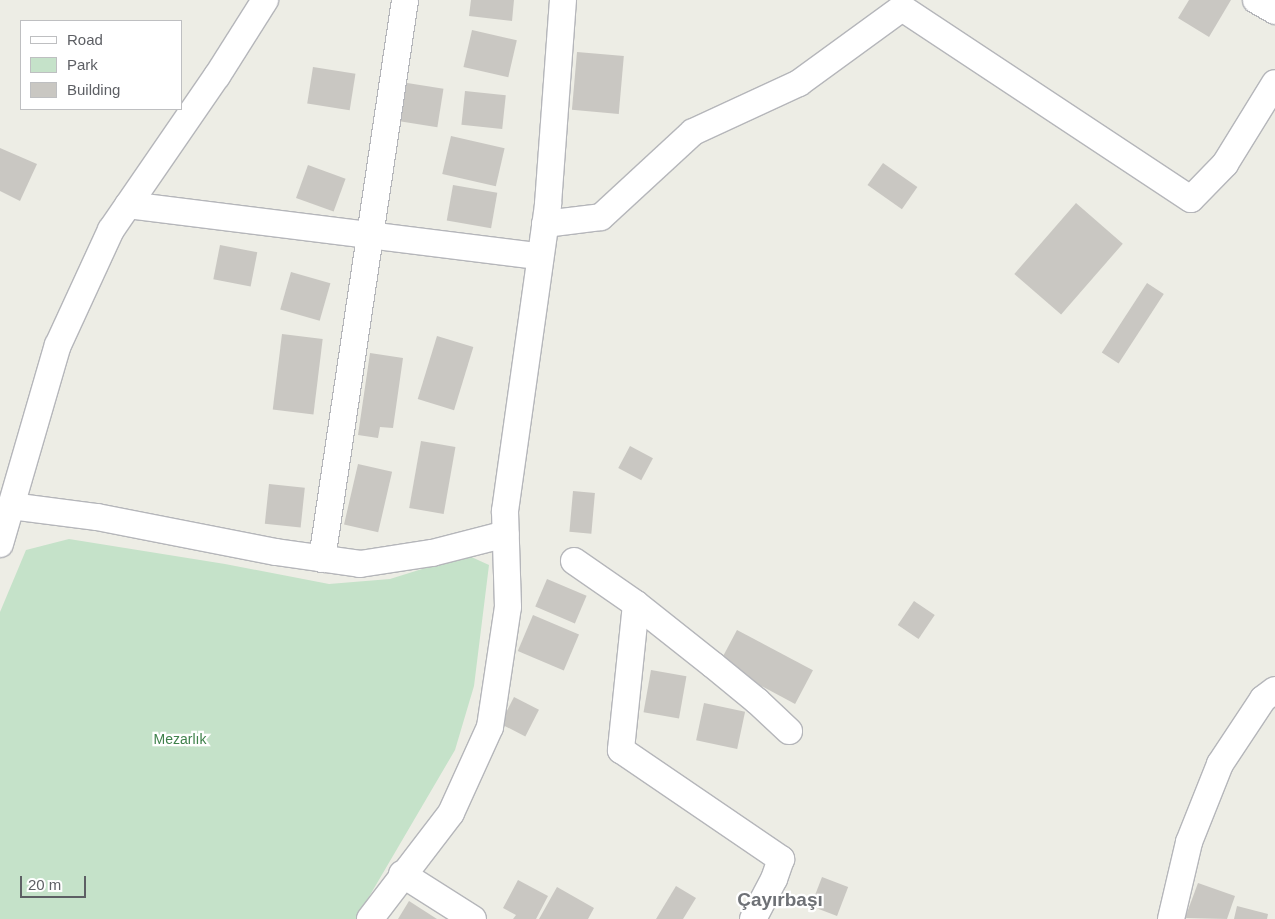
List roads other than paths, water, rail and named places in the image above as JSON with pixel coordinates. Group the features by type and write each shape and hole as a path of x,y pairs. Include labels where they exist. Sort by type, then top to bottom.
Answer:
{"street":[{"path":"0,544 58,345 110,230 217,76 265,0"},
{"path":"322,559 405,0"},
{"path":"370,919 402,874 450,813 490,727 508,607 505,511 545,224 563,0"},
{"path":"1256,0 1275,12"},
{"path":"545,224 601,217 693,132 799,83 904,4 1191,200 1225,164 1275,83"},
{"path":"128,205 540,256"},
{"path":"11,506 97,517 276,552 360,564 432,553 506,534"},
{"path":"574,561 636,604 757,701 789,731"},
{"path":"636,604 621,750 781,859 774,879 754,919"},
{"path":"1171,919 1188,842 1220,764 1263,699 1275,690"},
{"path":"402,874 473,919"}],"district":[{"name":"Çayırbaşı","path":"780,900"}],"park label":[{"name":"Mezarlık","path":"180,739"}]}
